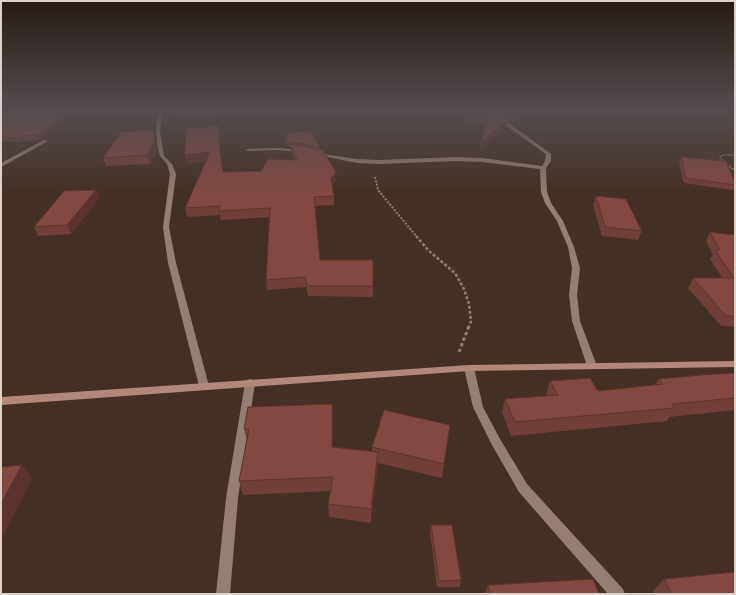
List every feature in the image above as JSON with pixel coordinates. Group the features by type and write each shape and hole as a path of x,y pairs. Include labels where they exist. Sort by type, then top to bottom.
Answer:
{"main road":[{"path":"1,401 250,382 469,368 735,364"}],"street":[{"path":"159,140 162,156 169,164 173,174 166,227 172,263 204,386"},
{"path":"529,140 549,154 548,161 543,168 544,192 548,203 560,221 571,247 576,268 573,295 576,321 592,366"},
{"path":"1,165 46,141"},
{"path":"248,150 289,149 379,162 456,159 482,160 543,168"},
{"path":"469,368 478,407 496,442 523,488 618,594"},
{"path":"223,594 232,498 250,382"}],"path":[{"path":"735,155 722,155 720,158 735,171"},
{"path":"379,162 374,174 378,190 429,251 455,273 464,289 469,304 471,321 454,369"}],"building":[{"path":"116,140 155,140 147,155 103,158"},
{"path":"186,140 218,140 223,172 261,171 268,159 297,160 290,144 323,150 336,172 331,178 334,196 314,197 320,260 373,260 373,286 307,286 305,277 266,280 270,208 219,211 220,206 185,208 210,152 185,155"},
{"path":"287,140 315,140 320,147 288,142"},
{"path":"681,157 726,161 735,185 686,178"},
{"path":"96,190 67,225 34,227 64,191"},
{"path":"596,196 626,199 642,231 605,227"},
{"path":"710,232 735,235 735,316 726,316 693,278 734,278 715,250 720,250"},
{"path":"735,373 735,398 672,404 674,408 515,422 505,399 558,395 550,381 590,378 598,391 663,384 659,379"},
{"path":"332,404 332,447 378,452 371,509 328,504 333,477 239,481 249,429 244,429 248,407"},
{"path":"384,410 450,425 444,464 372,447"},
{"path":"22,465 1,504 1,467"},
{"path":"431,525 452,525 461,580 439,581"},
{"path":"735,572 735,594 672,594 664,579"},
{"path":"593,579 599,594 491,594 488,585"}]}
